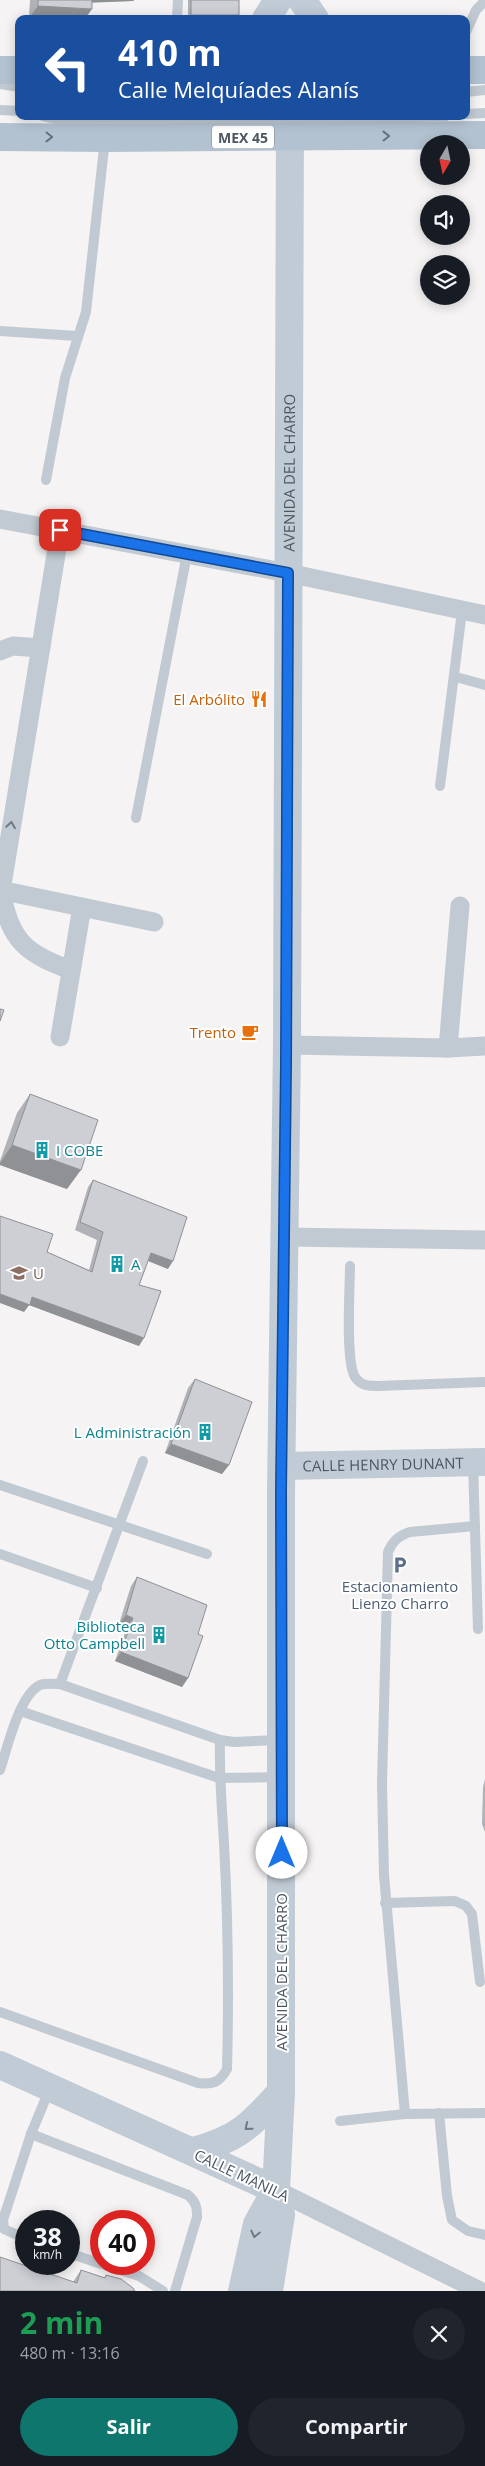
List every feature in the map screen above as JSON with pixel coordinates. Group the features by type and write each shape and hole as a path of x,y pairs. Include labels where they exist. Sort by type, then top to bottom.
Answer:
{"main road":[{"path":"0,70 15,70"},
{"path":"470,70 485,70"},
{"name":"MEX 45","path":"0,137 105,138 290,124 485,135"}],"street":[{"path":"269,15 278,0"},
{"path":"289,0 290,15"},
{"path":"302,0 312,15"},
{"name":"AVENIDA DEL CHARRO","path":"242,2291 257,2224 276,2190 281,2092 282,1466 287,1045 290,124"},
{"path":"0,519 288,573 485,615"},
{"path":"60,530 0,891 9,922 24,946 47,961 71,970"},
{"path":"0,651 13,646 41,648"},
{"path":"0,891 154,922"},
{"path":"448,1048 460,906"},
{"path":"60,1037 82,907"},
{"path":"287,1045 448,1048 485,1046"},
{"path":"284,1237 485,1240"},
{"name":"CALLE HENRY DUNANT","path":"282,1466 479,1462"},
{"name":"CALLE MANILA","path":"0,2066 193,2151 480,2291"},
{"path":"193,2151 217,2145 237,2135 250,2126 281,2092"},
{"path":"269,2291 281,2215 276,2190"}],"lane":[{"path":"177,15 178,0"},
{"path":"470,23 476,10 485,1"},
{"path":"0,84 15,86"},
{"path":"470,92 485,90"},
{"path":"0,110 15,111"},
{"path":"470,114 485,113"},
{"path":"61,120 290,124 368,120"},
{"path":"46,480 65,378 86,312 105,138"},
{"path":"0,331 77,336"},
{"path":"136,818 187,554"},
{"path":"440,786 456,677 462,611"},
{"path":"456,677 485,685"},
{"path":"350,1266 350,1356 354,1376 360,1382 365,1385 378,1386 485,1382"},
{"path":"60,1684 143,1461"},
{"path":"478,1629 475,1526 479,1462"},
{"path":"0,1485 207,1554"},
{"path":"406,2114 385,1903 382,1784 388,1552 392,1542 410,1532 475,1526"},
{"path":"0,1554 97,1588"},
{"path":"0,1770 20,1711 28,1695 41,1685 60,1684 220,1740 234,1742 281,1740"},
{"path":"20,1711 219,1778 281,1777"},
{"path":"0,2012 198,2083 210,2085 222,2079 227,2069 228,1968 224,1842 219,1778 220,1740"},
{"path":"385,1903 455,1901 466,1906 472,1914 480,1982"},
{"path":"15,2234 4,2229 3,2220 31,2134 50,2088"},
{"path":"340,2121 406,2114 485,2113"},
{"path":"440,2114 447,2196 452,2220 468,2231 485,2235"},
{"path":"31,2134 188,2195 194,2200 197,2207 197,2218 174,2291"},
{"path":"135,2275 163,2291"}],"building":[{"path":"38,0 92,0 92,9 38,6"},
{"path":"191,0 239,0 239,15 191,15"},
{"path":"0,1009 4,1010 0,1021"},
{"path":"30,1094 98,1120 81,1170 12,1145"},
{"name":"A","path":"93,1180 187,1217 173,1261 151,1253 139,1285 161,1291 144,1338 32,1297 30,1305 0,1294 0,1216 53,1234 47,1252 92,1272 103,1232 80,1222"},
{"name":"L Administración","path":"195,1379 252,1402 229,1465 171,1444"},
{"name":"Biblioteca Otto Campbell","path":"137,1577 207,1605 198,1634 203,1636 188,1678 121,1652 133,1618 126,1615"},
{"path":"0,2257 15,2262 15,2275 53,2275 77,2283 81,2270 90,2273 90,2275 105,2278 106,2275 121,2279 135,2291 0,2291"}],"place":[{"name":"El Arbólito","path":"259,699"},
{"name":"Trento","path":"250,1032"},
{"name":"I COBE","path":"42,1150"},
{"name":"A","path":"117,1264"},
{"name":"U","path":"19,1273"},
{"name":"L Administración","path":"205,1432"},
{"name":"Estacionamiento Lienzo Charro","path":"400,1565"},
{"name":"Biblioteca Otto Campbell","path":"159,1635"}],"route":[{"path":"60,530 288,573 286,1064 281,1492 282,1853"}]}
